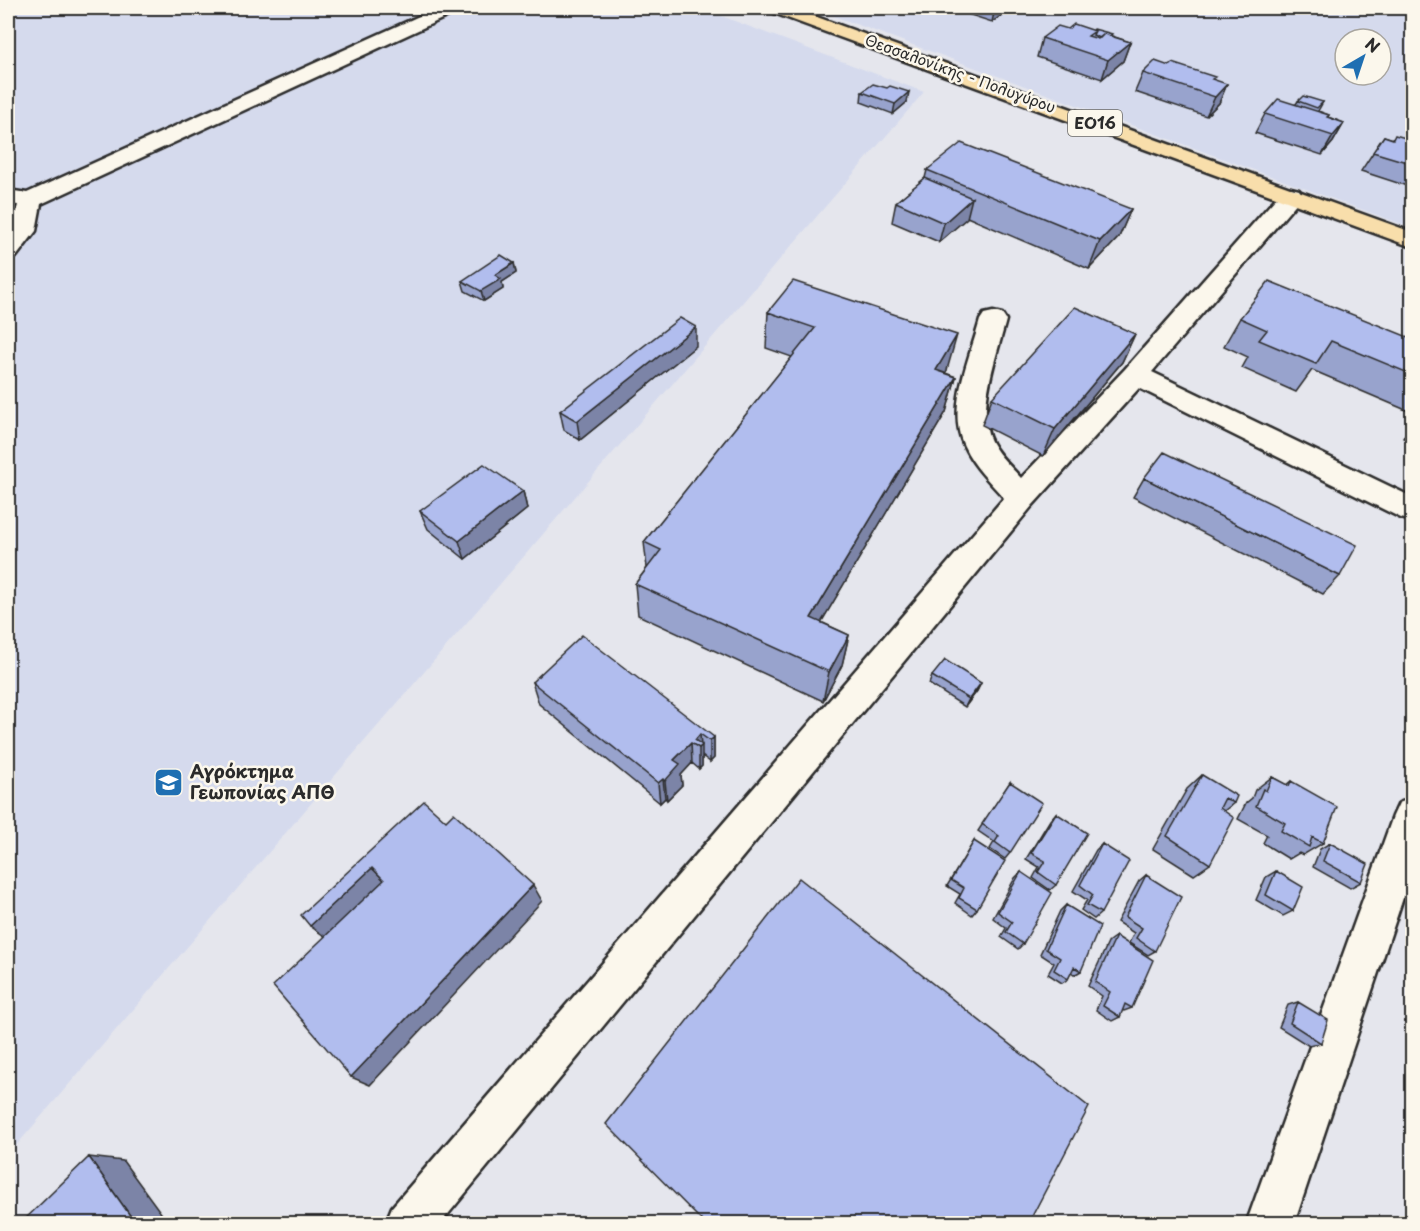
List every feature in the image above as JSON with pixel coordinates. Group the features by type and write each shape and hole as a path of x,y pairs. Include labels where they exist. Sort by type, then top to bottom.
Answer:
{"main road":[{"name":"Θεσσαλονίκης - Πολυγύρου","path":"777,8 1413,240"}],"street":[{"path":"8,252 24,231 19,199 451,8"},
{"path":"409,1224 1021,498 1135,375 1291,195"},
{"path":"993,320 973,406 971,427 978,446 1021,498"},
{"path":"1135,375 1413,510"},
{"path":"1270,1224 1413,816"}],"shaded area":[{"name":"Αγρόκτημα Γεωπονίας ΑΠΘ","path":"8,8 700,8 924,92 8,1155"},
{"path":"812,8 1412,8 1412,228"}],"building":[{"path":"1074,24 1095,31 1088,36 1098,39 1104,34 1130,42 1108,60 1042,38 1058,26 1068,29"},
{"path":"1094,29 1112,34 1110,36 1104,34 1100,38 1093,35"},
{"path":"1155,61 1169,66 1172,63 1215,77 1212,79 1227,84 1215,97 1143,73"},
{"path":"873,84 909,92 895,104 862,92"},
{"path":"1303,96 1323,102 1317,108 1298,101"},
{"path":"1278,99 1329,115 1327,117 1344,123 1333,136 1265,114"},
{"path":"1395,135 1413,140 1413,164 1373,152 1384,136 1393,139"},
{"path":"961,143 1131,209 1100,241 927,170"},
{"path":"925,178 972,198 944,223 896,202"},
{"path":"501,255 514,263 495,275 501,279 481,291 462,281"},
{"path":"793,281 957,335 936,370 956,377 811,618 849,635 829,672 635,584 661,550 644,542 815,328 768,312"},
{"path":"1269,281 1413,339 1413,375 1331,341 1316,364 1259,340 1267,330 1240,318"},
{"path":"1075,307 1135,334 1055,429 992,398"},
{"path":"680,318 696,327 577,421 560,411"},
{"path":"1164,452 1357,545 1340,576 1144,478"},
{"path":"484,464 523,491 459,541 420,511"},
{"path":"582,635 714,737 710,741 700,734 695,740 702,745 699,748 691,743 674,760 680,764 665,781 663,779 658,783 532,682"},
{"path":"945,660 981,683 969,699 932,676"},
{"path":"1202,775 1237,796 1234,803 1225,798 1220,808 1234,818 1210,864 1167,836"},
{"path":"1272,777 1289,786 1291,781 1337,807 1323,843 1312,837 1309,847 1281,831 1285,823 1256,806 1263,789 1266,791"},
{"path":"1010,782 1042,803 1010,853 995,842 999,836 982,824"},
{"path":"424,801 446,821 454,813 533,885 351,1077 273,986 384,880 372,868 310,926 301,915"},
{"path":"1056,813 1087,833 1056,885 1038,872 1045,861 1031,853"},
{"path":"974,841 1005,861 977,909 959,898 964,888 951,880"},
{"path":"1330,843 1368,864 1361,882 1323,861"},
{"path":"1102,844 1129,861 1101,913 1087,905 1093,895 1080,885"},
{"path":"1276,871 1303,887 1293,911 1266,895"},
{"path":"1021,872 1052,893 1023,944 1006,932 1012,922 998,912"},
{"path":"1146,875 1181,897 1155,951 1136,938 1142,928 1125,917"},
{"path":"799,878 1089,1107 1028,1224 705,1224 606,1124"},
{"path":"1066,905 1100,926 1081,971 1074,967 1068,979 1054,970 1060,958 1046,949"},
{"path":"1116,936 1153,960 1132,1008 1125,1004 1120,1017 1103,1006 1110,992 1095,982"},
{"path":"1298,1002 1328,1020 1321,1043 1290,1023"},
{"path":"89,1157 136,1224 20,1224"}],"place":[{"name":"Αγρόκτημα Γεωπονίας ΑΠΘ","path":"169,782"}]}
